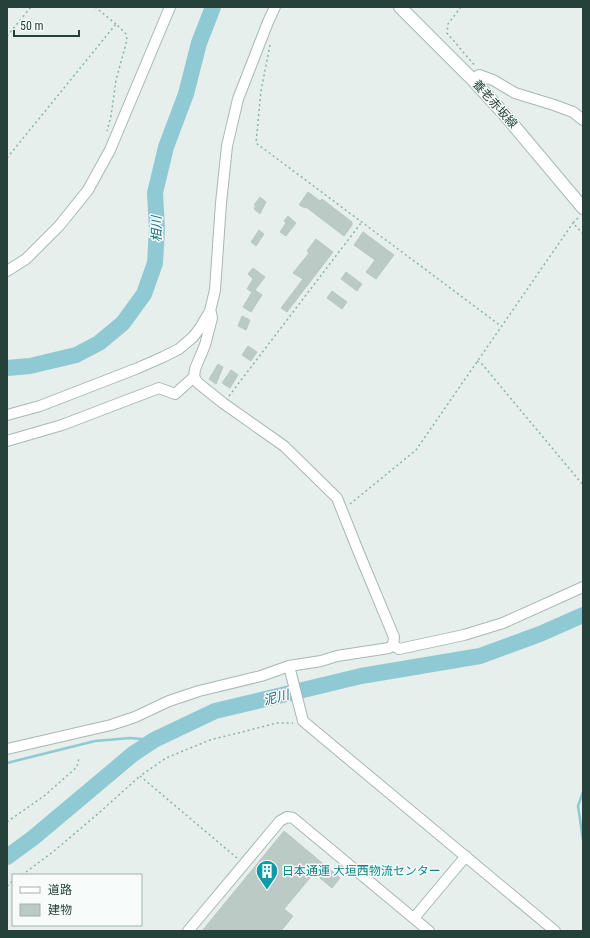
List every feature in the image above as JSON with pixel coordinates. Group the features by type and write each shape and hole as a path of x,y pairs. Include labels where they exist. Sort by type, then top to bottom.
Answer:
{"main road":[{"name":"養老赤坂線","path":"400,7 475,77 581,212"}],"street":[{"path":"7,271 26,259 59,226 88,190 110,150 170,7"},
{"path":"7,415 40,406 163,358 179,349 193,337 200,328 210,311 215,290 221,203 227,146 238,99 275,7"},
{"path":"475,77 493,80 515,93 573,112 583,120"},
{"path":"7,442 62,425 159,388 175,394 194,377 212,318 210,311"},
{"path":"194,377 198,384 284,446 337,498 394,637 393,645"},
{"path":"393,645 399,649 464,635 484,629 503,623 583,587"},
{"path":"7,749 111,726 135,717 169,701 199,691 290,670 337,656 388,648 393,645"},
{"path":"290,670 302,719 555,931"},
{"path":"188,931 280,821 287,817 293,818 429,931"},
{"path":"414,918 466,856"}],"path":[{"path":"7,36 31,7"},
{"path":"95,7 126,34 127,40 116,80 112,116 106,134"},
{"path":"461,7 448,24 447,33 476,65 475,77"},
{"path":"7,158 116,24"},
{"path":"271,42 261,92 256,143 361,223 501,326"},
{"path":"342,510 416,450 581,212"},
{"path":"223,403 361,223"},
{"path":"573,223 583,234"},
{"path":"477,361 482,364 583,485"},
{"path":"23,874 54,851 140,776 166,758 210,740 277,723 298,723 302,719"},
{"path":"7,822 44,796 77,767 79,758"},
{"path":"140,776 244,864"}],"building":[{"path":"308,192 320,201 322,199 352,222 352,225 344,236 306,207 305,208 299,205"},
{"path":"260,197 266,202 260,214 254,209 256,206 254,205"},
{"path":"288,216 296,223 286,236 280,232 286,223 284,221"},
{"path":"259,230 264,234 256,246 251,242"},
{"path":"363,232 394,255 376,279 366,272 375,260 354,245"},
{"path":"316,239 333,252 287,312 281,308 303,279 293,273 309,253 307,251"},
{"path":"253,268 265,277 255,290 262,295 251,312 243,307 252,292 247,289 253,279 248,274"},
{"path":"346,272 362,284 357,291 341,279"},
{"path":"332,291 347,302 342,309 327,298"},
{"path":"242,316 250,320 246,330 238,326"},
{"path":"248,346 257,352 251,361 242,355"},
{"path":"218,364 223,367 216,384 209,379"},
{"path":"231,370 238,375 230,388 222,383"},
{"name":"日本通運 大垣西物流センター","path":"284,831 340,878 332,888 314,873 284,909 293,916 281,931 202,931"}],"waterway":[{"name":"相川","path":"7,368 30,366 76,355 99,343 123,323 144,294 155,263 157,229 155,193 166,147 186,94 199,43 213,7"},
{"name":"泥川","path":"7,857 33,838 133,754 154,740 215,711 361,676 480,656 540,634 583,615"},
{"path":"7,763 95,741 130,738 154,740"},
{"path":"583,792 578,806 583,840"}],"place":[{"name":"日本通運 大垣西物流センター","path":"267,890"}]}
